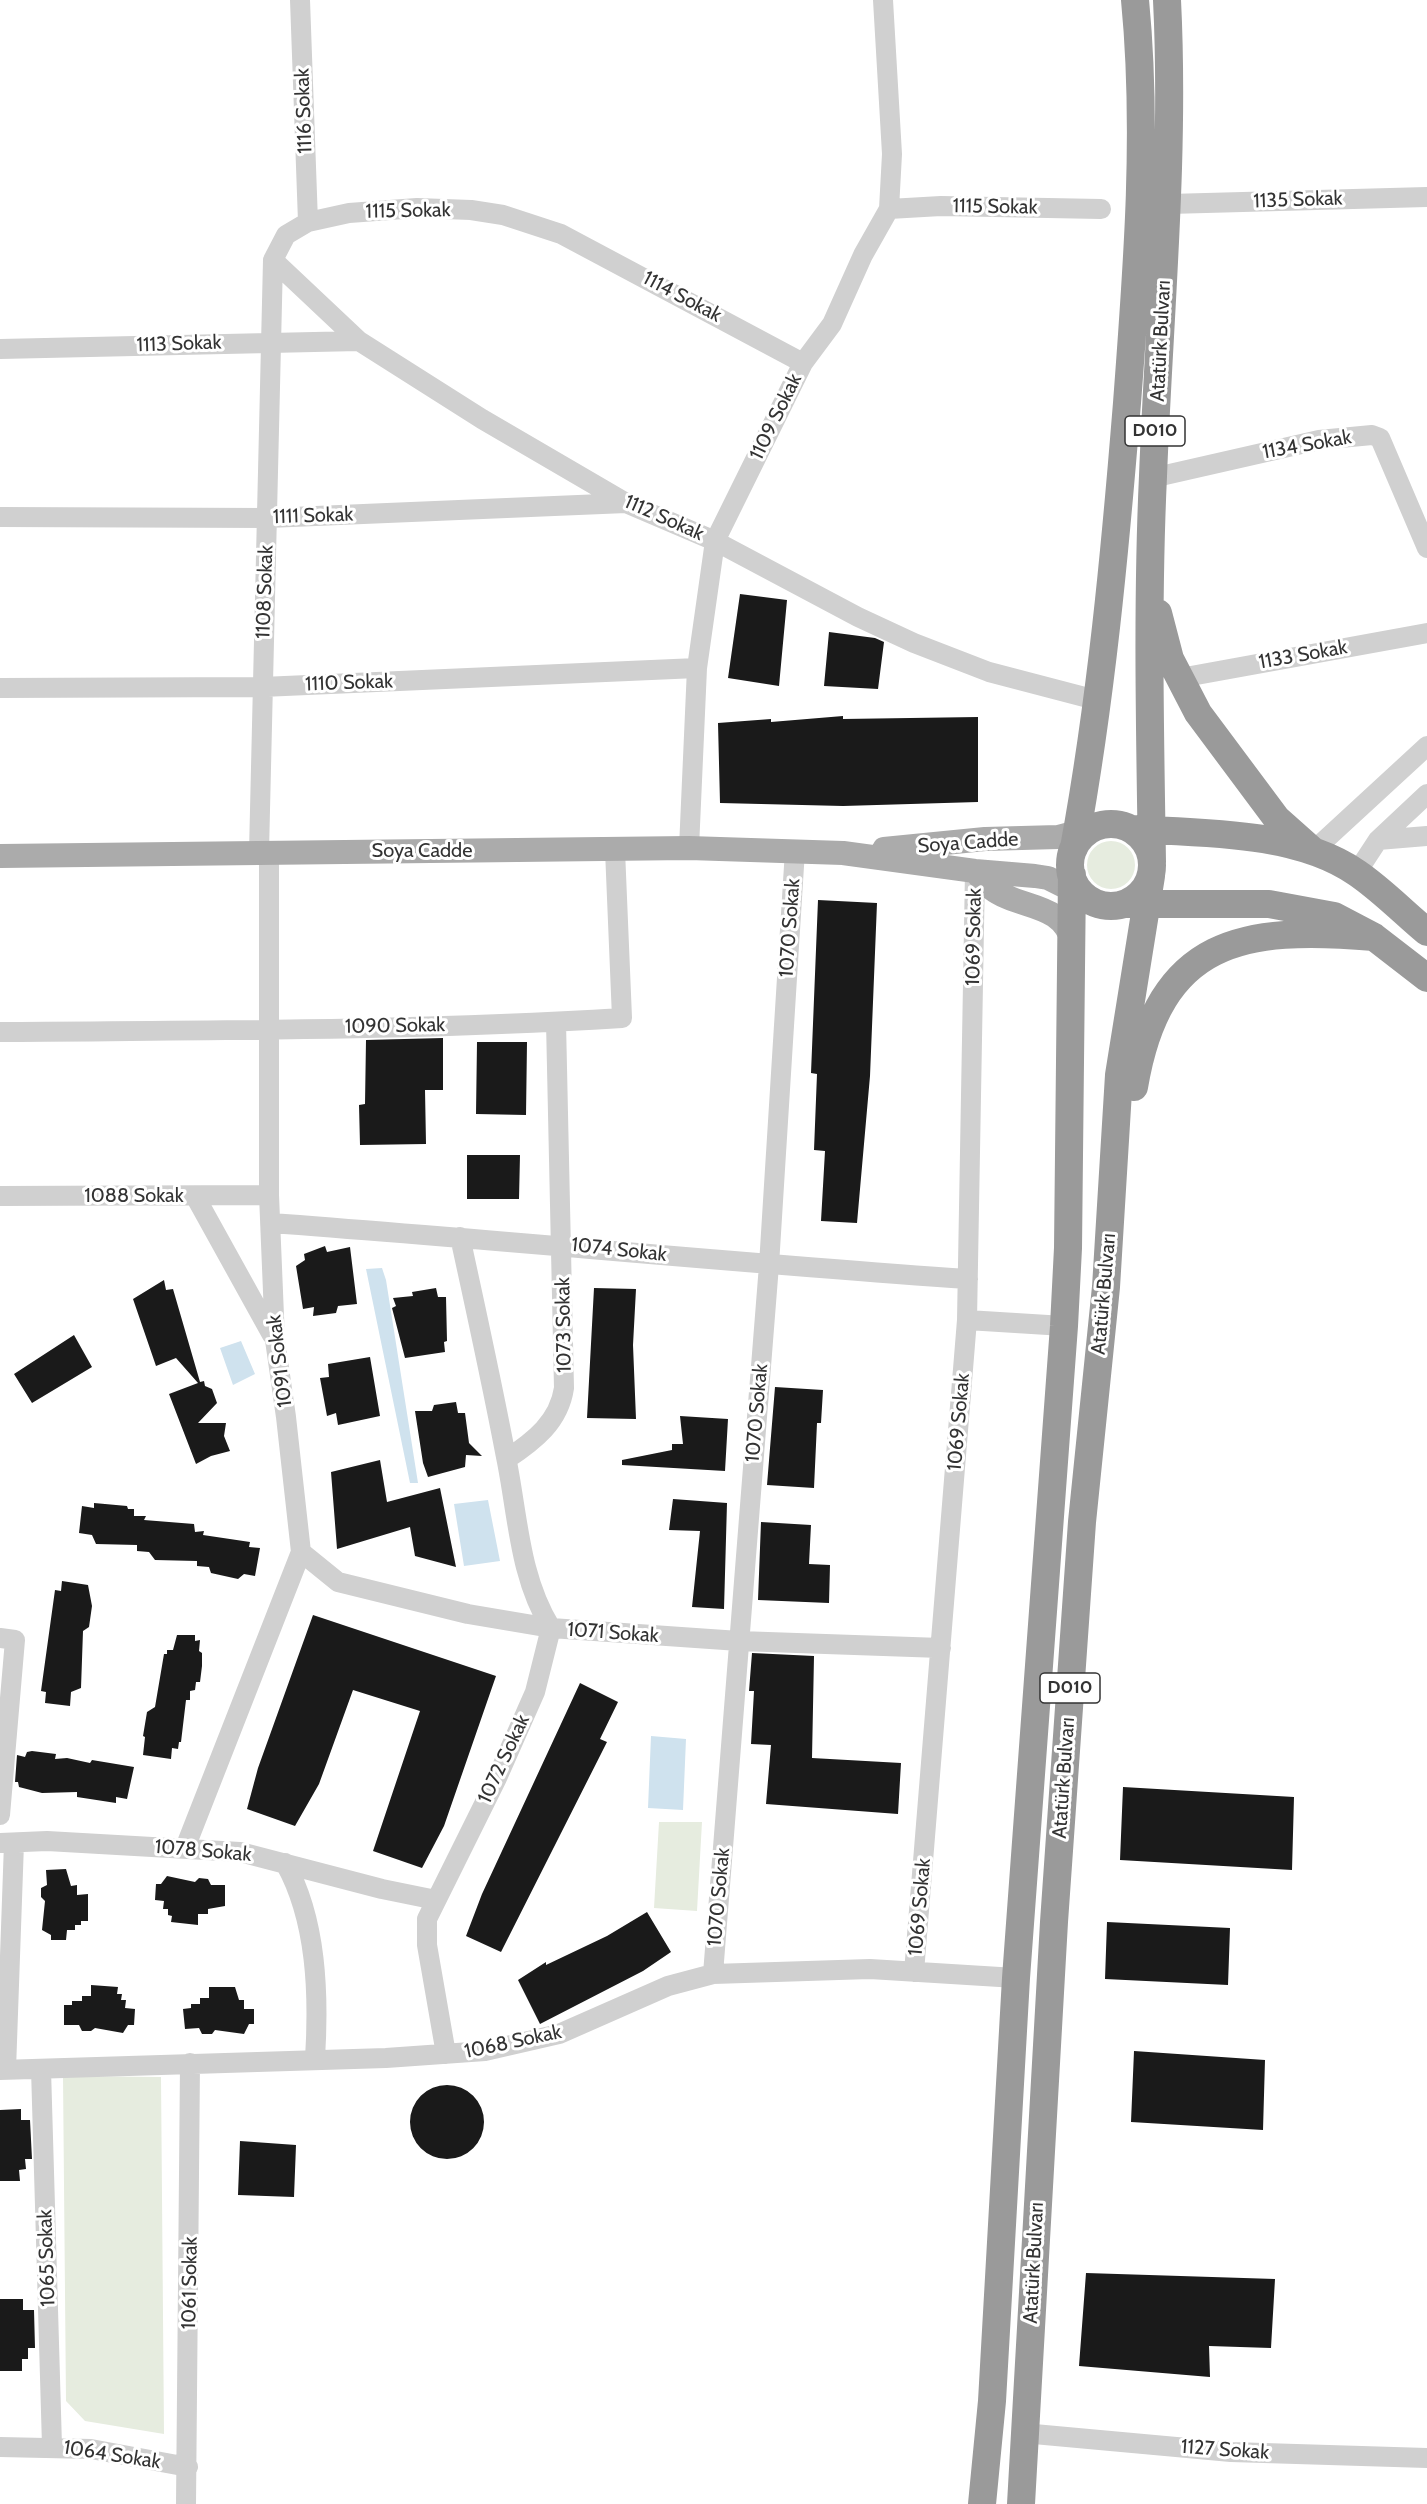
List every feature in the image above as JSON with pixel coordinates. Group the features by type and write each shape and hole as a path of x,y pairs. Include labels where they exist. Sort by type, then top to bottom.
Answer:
{"highway":[{"name":"Atatürk Bulvarı","path":"982,2504 992,2401 1016,1978 1064,1326 1073,943 1087,784 1114,558 1136,288 1141,64 1135,0"},
{"name":"Atatürk Bulvarı","path":"1021,2504 1023,2433 1055,1910 1081,1534 1135,904 1151,869 1141,829 1152,549 1152,478 1169,204 1171,71 1167,0"},
{"path":"1152,549 1158,613 1170,659 1198,713 1244,778 1277,819 1313,851"},
{"path":"1427,932 1357,872 1313,851 1275,841 1105,824 1079,862 1098,903 1111,906 1269,904 1334,916 1374,937 1427,978"},
{"path":"1109,1228 1137,1069 1155,1016 1172,984 1185,971 1215,951 1243,940 1278,933 1312,932 1374,937"}],"main road":[{"name":"Soya Cadde","path":"0,856 689,848 795,850 843,853 975,871 1048,878 1079,862 1058,837 985,839 843,853"},
{"name":"Soya Cadde","path":"975,871 992,889 1043,908 1059,917 1073,943"}],"street":[{"name":"1116 Sokak","path":"300,0 308,222"},
{"name":"1109 Sokak","path":"689,848 697,668 716,542 802,363 832,324 863,255 889,209 892,154 883,0"},
{"name":"1135 Sokak","path":"1169,204 1427,197"},
{"name":"1115 Sokak","path":"889,209 941,206 1101,209"},
{"name":"1115 Sokak","path":"273,260 286,235 308,222 349,213 417,208 471,210 503,215 561,234"},
{"name":"1114 Sokak","path":"561,234 802,363"},
{"name":"1112 Sokak","path":"273,260 359,341 482,419 626,503 716,542 914,643 988,672 1096,700"},
{"name":"1108 Sokak","path":"264,852 262,687 273,260"},
{"name":"1113 Sokak","path":"0,349 270,341 359,341"},
{"name":"1134 Sokak","path":"1152,478 1319,441 1372,435 1380,438 1427,548"},
{"name":"1111 Sokak","path":"0,517 268,518 626,503"},
{"name":"1133 Sokak","path":"1180,678 1427,633"},
{"name":"1110 Sokak","path":"0,688 262,687 697,668"},
{"path":"1313,851 1427,746"},
{"path":"1357,872 1378,840 1427,794"},
{"path":"1378,840 1427,836"},
{"name":"1090 Sokak","path":"0,1032 270,1029 556,1022 622,1018 615,850"},
{"name":"1070 Sokak","path":"712,1974 769,1265 795,850"},
{"name":"1091 Sokak","path":"185,1848 301,1552 286,1417 274,1340 269,1195 270,1029 264,852"},
{"name":"1069 Sokak","path":"914,1972 968,1320 975,871"},
{"name":"1073 Sokak","path":"507,1459 535,1441 562,1404 564,1388 556,1022"},
{"name":"1088 Sokak","path":"0,1197 269,1195"},
{"path":"195,1196 274,1340"},
{"name":"1074 Sokak","path":"271,1222 562,1245 769,1265 968,1279"},
{"path":"460,1237 507,1459 524,1563 539,1610 551,1629"},
{"path":"968,1320 1064,1326"},
{"name":"1071 Sokak","path":"301,1552 338,1582 468,1614 551,1629 739,1641 941,1648"},
{"name":"1072 Sokak","path":"446,2054 427,1945 427,1919 497,1778 535,1692 551,1629"},
{"path":"0,1815 8,1639"},
{"name":"1078 Sokak","path":"7,1843 47,1841 240,1852 436,1900"},
{"path":"3,2070 7,1843"},
{"path":"285,1863 296,1882 307,1915 314,1973 315,2059"},
{"name":"1068 Sokak","path":"3,2070 485,2051 560,2034 668,1986 712,1974 870,1969 1016,1978"},
{"name":"1061 Sokak","path":"186,2504 190,2063"},
{"name":"1065 Sokak","path":"41,2069 52,2446"},
{"name":"1127 Sokak","path":"1023,2433 1231,2452 1427,2458"},
{"name":"1064 Sokak","path":"0,2447 52,2446 91,2449 188,2467"}],"shaded area":[{"path":"1111,841 1128,848 1135,865 1128,882 1111,889 1094,882 1087,865 1094,848"},
{"path":"659,1822 702,1822 697,1911 654,1908"},
{"path":"63,2076 161,2077 164,2434 85,2421 66,2401"}],"water":[{"path":"382,1268 386,1280 418,1483 410,1483 366,1269"},
{"path":"241,1341 255,1374 233,1385 220,1348"},
{"path":"488,1500 500,1561 464,1566 454,1504"},
{"path":"651,1736 686,1739 683,1810 648,1808"}],"building":[{"path":"740,594 787,600 779,686 728,678"},
{"path":"829,632 875,638 884,642 878,689 824,686"},
{"path":"843,716 843,719 978,717 978,802 843,806 720,803 718,723 771,719 771,722"},
{"path":"818,900 877,903 870,1076 857,1223 821,1221 825,1151 814,1150 817,1074 811,1073"},
{"path":"443,1038 443,1090 425,1090 426,1144 360,1145 359,1105 365,1104 366,1040"},
{"path":"477,1042 527,1042 526,1115 476,1114"},
{"path":"467,1155 520,1155 519,1199 467,1199"},
{"path":"325,1246 327,1252 350,1247 357,1304 338,1306 336,1313 313,1316 314,1307 303,1309 296,1266 305,1260 304,1254"},
{"path":"164,1280 166,1290 173,1289 200,1382 204,1381 205,1386 212,1389 217,1403 198,1423 226,1423 224,1436 230,1451 211,1456 196,1464 169,1394 198,1383 176,1358 156,1366 133,1299"},
{"path":"436,1288 438,1297 446,1297 445,1352 405,1358 392,1308 396,1306 393,1298 413,1296 412,1292"},
{"path":"594,1288 636,1289 633,1345 636,1419 587,1418"},
{"path":"74,1335 92,1367 32,1403 14,1374"},
{"path":"370,1357 380,1416 338,1425 336,1413 327,1416 320,1378 329,1377 328,1364"},
{"path":"775,1387 823,1390 821,1423 817,1423 814,1488 767,1485"},
{"path":"456,1402 458,1413 465,1413 469,1443 482,1456 466,1455 465,1467 428,1477 423,1463 415,1411 432,1411 434,1405"},
{"path":"680,1416 728,1419 725,1471 622,1465 622,1460 672,1450 672,1444 683,1444"},
{"path":"380,1460 387,1502 440,1488 456,1567 415,1556 410,1527 337,1549 331,1472"},
{"path":"673,1499 727,1503 724,1609 692,1607 700,1531 669,1530"},
{"path":"94,1503 127,1506 128,1509 134,1509 134,1516 146,1516 144,1520 194,1524 195,1532 204,1531 203,1535 250,1542 249,1547 260,1548 255,1576 244,1574 238,1579 211,1573 209,1567 197,1566 197,1561 155,1560 149,1552 137,1551 137,1545 96,1544 92,1535 79,1533 82,1506 94,1508"},
{"path":"761,1522 811,1525 809,1564 830,1565 829,1603 758,1600"},
{"path":"62,1581 88,1585 92,1606 89,1627 83,1631 81,1688 71,1692 70,1706 45,1703 46,1692 41,1691 55,1590 61,1591"},
{"path":"313,1615 496,1676 444,1826 422,1868 373,1851 420,1711 353,1690 319,1784 295,1826 247,1809 258,1768"},
{"path":"177,1635 195,1635 195,1641 200,1640 199,1651 202,1653 202,1666 200,1682 196,1682 195,1690 190,1691 190,1700 186,1700 181,1742 179,1742 178,1749 172,1748 171,1759 143,1755 147,1712 155,1707 164,1654 167,1654 167,1650 173,1650"},
{"path":"752,1653 814,1656 812,1758 901,1763 898,1814 766,1804 771,1745 751,1744 754,1691 749,1691"},
{"path":"580,1683 618,1702 600,1739 607,1742 501,1952 466,1936 482,1894"},
{"path":"27,1752 56,1754 55,1759 67,1758 90,1763 92,1760 134,1767 127,1799 116,1797 116,1803 77,1797 77,1792 42,1793 19,1787 18,1782 15,1782 17,1755 25,1757"},
{"path":"1123,1787 1294,1797 1292,1870 1120,1860"},
{"path":"66,1869 71,1886 77,1885 77,1895 88,1894 88,1921 81,1921 81,1925 75,1925 75,1930 67,1930 66,1940 51,1940 51,1935 42,1930 45,1901 41,1897 41,1888 47,1885 46,1870"},
{"path":"167,1876 195,1882 199,1878 208,1879 211,1885 225,1885 225,1906 208,1909 208,1914 198,1914 198,1925 171,1922 172,1916 168,1915 168,1909 163,1909 164,1901 155,1900 156,1884 161,1884"},
{"path":"647,1912 671,1952 643,1971 540,2024 518,1980 546,1962 546,1965 607,1936"},
{"path":"1107,1922 1230,1928 1228,1985 1105,1979"},
{"path":"91,1985 118,1987 117,1994 122,1994 121,2000 126,2000 125,2008 135,2009 134,2025 128,2025 123,2033 95,2028 91,2031 82,2031 79,2025 64,2025 64,2005 72,2005 72,2001 82,2001 82,1996 91,1996"},
{"path":"209,1987 235,1987 239,2000 244,2000 244,2009 254,2009 254,2024 249,2024 244,2034 215,2030 212,2034 202,2034 199,2028 185,2029 183,2009 191,2008 191,2004 200,2004 200,1998 209,1998"},
{"path":"1134,2051 1265,2060 1263,2130 1131,2122"},
{"path":"447,2085 461,2088 473,2096 481,2108 484,2122 481,2136 473,2148 461,2156 447,2159 433,2156 421,2148 413,2136 410,2122 413,2108 421,2096 433,2088"},
{"path":"21,2109 21,2120 30,2120 32,2159 25,2159 26,2169 19,2170 20,2181 0,2181 0,2110"},
{"path":"240,2141 296,2145 294,2197 238,2195"},
{"path":"1086,2273 1275,2279 1271,2348 1209,2346 1210,2377 1079,2366"},
{"path":"0,2299 23,2299 23,2310 34,2310 35,2348 28,2348 28,2359 22,2359 22,2371 0,2371"}]}
